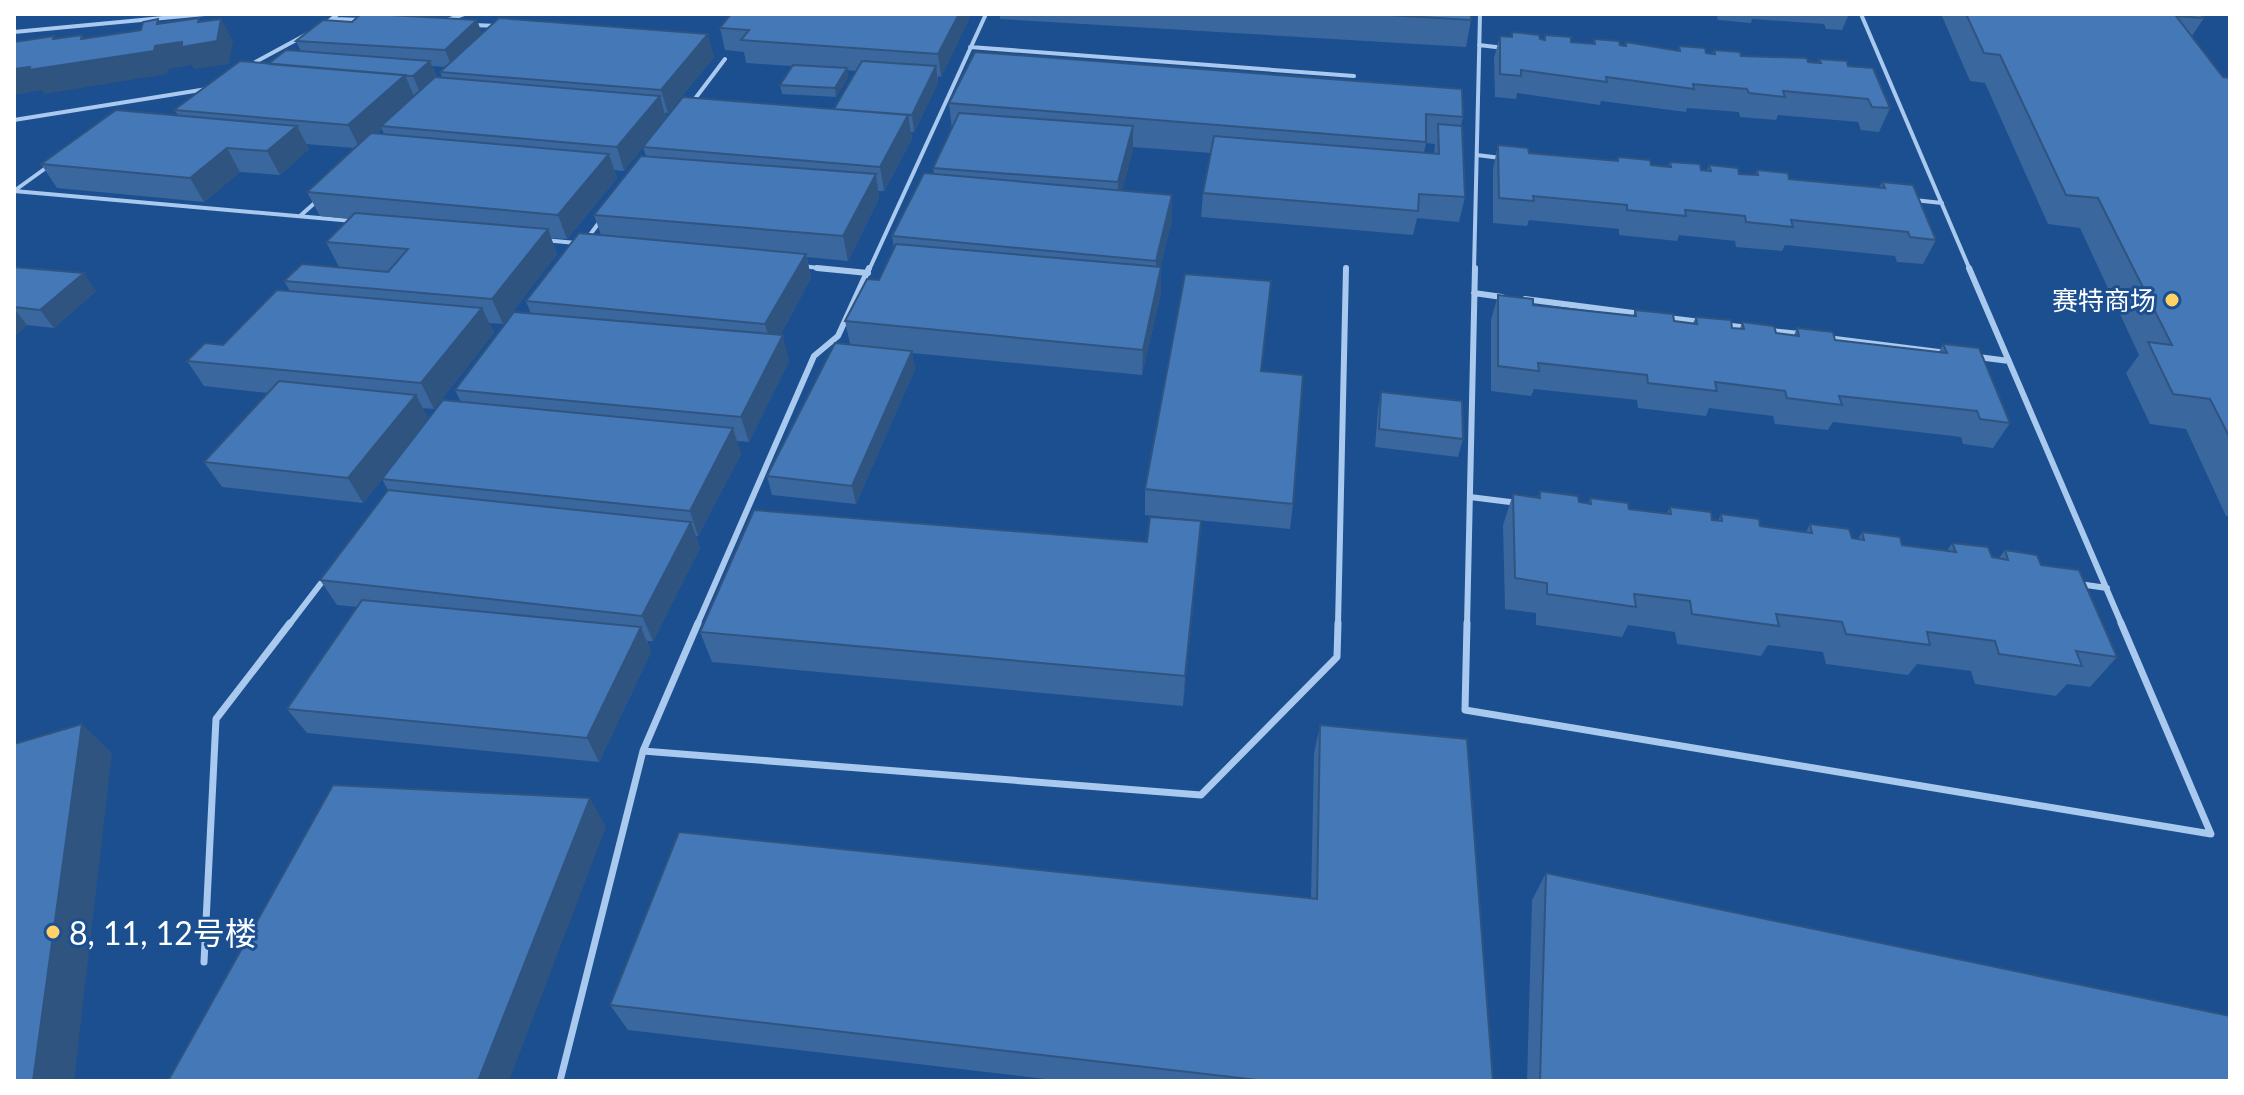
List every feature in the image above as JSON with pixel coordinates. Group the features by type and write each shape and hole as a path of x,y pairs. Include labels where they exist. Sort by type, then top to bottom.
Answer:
{"lane":[{"path":"14,32 205,14"},
{"path":"453,24 440,23 464,14"},
{"path":"560,1081 643,751 814,356 838,336 986,14"},
{"path":"1480,14 1465,710 2211,834 1861,14"},
{"path":"245,68 336,16 364,20"},
{"path":"467,25 508,27"},
{"path":"1479,45 1511,49"},
{"path":"970,47 1354,76"},
{"path":"687,108 725,59"},
{"path":"14,120 206,89 219,82"},
{"path":"1877,86 1893,87"},
{"path":"127,109 139,100"},
{"path":"1477,155 1508,158"},
{"path":"14,191 52,164"},
{"path":"14,191 363,222"},
{"path":"300,216 323,195"},
{"path":"1911,200 1942,203"},
{"path":"573,257 611,207"},
{"path":"536,239 598,246"},
{"path":"788,265 868,273"},
{"path":"643,751 1201,795 1337,657 1346,268"},
{"path":"1474,293 1506,297"},
{"path":"1521,299 1647,315"},
{"path":"1663,317 1805,335"},
{"path":"1821,337 2009,361"},
{"path":"1470,497 1532,506"},
{"path":"204,962 216,719 332,569"},
{"path":"2075,583 2107,588"}],"building":[{"path":"361,14 477,20 445,50 296,41 323,20 352,22"},
{"path":"731,14 959,14 938,54 741,40 749,30 720,28"},
{"path":"1372,14 1471,14 1471,20"},
{"name":"赛特商场","path":"1966,14 2200,14 2204,18 2176,16 2223,77 2230,78 2230,438 2210,399 2173,394 2148,342 2172,345 2098,198 2066,195 2000,55 1984,53"},
{"path":"199,18 198,22 221,19 217,41 182,47 182,42 155,46 154,51 29,70 30,67 14,69 14,42 54,36 53,39 82,35 81,39 141,30 143,22 158,19 157,24"},
{"path":"499,18 708,34 661,90 440,72"},
{"path":"1512,32 1539,35 1540,39 1545,40 1545,35 1571,37 1571,42 1595,44 1594,39 1619,41 1620,45 1626,46 1626,42 1680,51 1679,46 1705,48 1706,53 1715,54 1714,50 1740,52 1741,56 1807,58 1808,62 1821,63 1819,59 1847,61 1848,66 1873,68 1890,108 1872,107 1868,99 1783,91 1785,97 1749,93 1747,89 1693,84 1694,89 1606,77 1607,82 1521,70 1521,76 1500,74 1500,36 1512,37"},
{"path":"286,50 430,61 413,76 268,64"},
{"path":"975,52 1462,89 1463,117 1426,114 1426,142 949,103"},
{"path":"240,61 405,75 348,125 174,110"},
{"path":"862,61 936,66 912,115 834,109"},
{"path":"793,65 847,68 835,88 780,85"},
{"path":"435,77 660,96 617,147 381,126"},
{"path":"683,97 908,115 880,167 643,147"},
{"path":"116,110 297,126 267,151 227,148 190,178 41,164"},
{"path":"959,113 1133,126 1118,182 933,168"},
{"path":"1438,124 1462,126 1465,197 1419,194 1418,211 1203,193 1214,136 1439,154"},
{"path":"371,133 609,154 558,215 307,192"},
{"path":"1498,145 1528,148 1529,153 1618,161 1618,157 1650,160 1651,165 1671,167 1670,162 1700,164 1701,170 1711,171 1709,165 1738,168 1739,174 1758,175 1757,170 1788,173 1789,179 1885,188 1882,182 1913,185 1936,240 1910,237 1908,232 1791,220 1793,227 1746,222 1745,216 1685,210 1686,216 1627,210 1627,205 1533,196 1534,201 1499,198"},
{"path":"641,156 876,174 843,236 594,215"},
{"path":"924,173 1172,195 1156,261 892,236"},
{"path":"355,213 548,229 492,299 284,281 302,264 388,272 408,249 326,242"},
{"path":"579,233 806,254 765,324 526,301"},
{"path":"896,244 1161,267 1143,350 845,321 867,279 879,280"},
{"path":"14,267 84,273 40,310 14,307"},
{"path":"1185,274 1271,281 1261,371 1303,375 1293,504 1145,489"},
{"path":"277,290 482,308 421,383 187,361 205,343 223,345"},
{"path":"1498,295 1533,299 1533,305 1636,316 1635,310 1673,314 1674,321 1697,324 1696,317 1731,320 1732,328 1744,329 1742,322 1774,326 1776,333 1799,336 1797,328 1833,332 1835,340 1947,353 1943,344 1979,348 2010,423 1980,419 1977,411 1839,396 1842,405 1787,398 1785,391 1715,382 1717,391 1648,383 1647,375 1538,363 1539,371 1498,366"},
{"path":"514,312 783,335 741,417 455,390"},
{"path":"835,343 912,351 852,486 767,476"},
{"path":"279,381 416,395 348,478 204,462"},
{"path":"1381,392 1462,401 1463,439 1379,429"},
{"path":"443,400 733,428 690,511 382,479"},
{"path":"388,490 691,522 642,616 320,580"},
{"path":"1540,491 1578,496 1579,502 1591,504 1590,498 1628,503 1629,509 1671,514 1670,507 1711,512 1712,520 1722,521 1721,514 1759,519 1760,526 1812,533 1810,524 1849,529 1852,538 1864,540 1862,532 1900,537 1902,545 1956,552 1952,543 1988,547 1992,557 2008,560 2005,550 2037,555 2041,565 2079,570 2117,657 2076,651 2082,666 1999,654 1995,641 1927,632 1930,645 1846,634 1842,622 1776,614 1779,626 1692,614 1690,601 1634,594 1636,607 1547,594 1547,583 1515,578 1513,494 1540,498"},
{"path":"754,510 1147,542 1150,517 1201,521 1185,676 700,632"},
{"path":"362,600 641,627 587,738 287,709"},
{"path":"82,724 33,1081 14,1081 14,744"},
{"path":"1320,725 1467,739 1493,1081 1266,1081 610,1005 679,832 1317,899"},
{"path":"333,785 590,798 478,1081 168,1081"},
{"path":"1546,873 2230,1016 2230,1081 1540,1081"}],"place":[{"name":"赛特商场","path":"2172,300"},
{"name":"8, 11, 12号楼","path":"53,932"}]}
